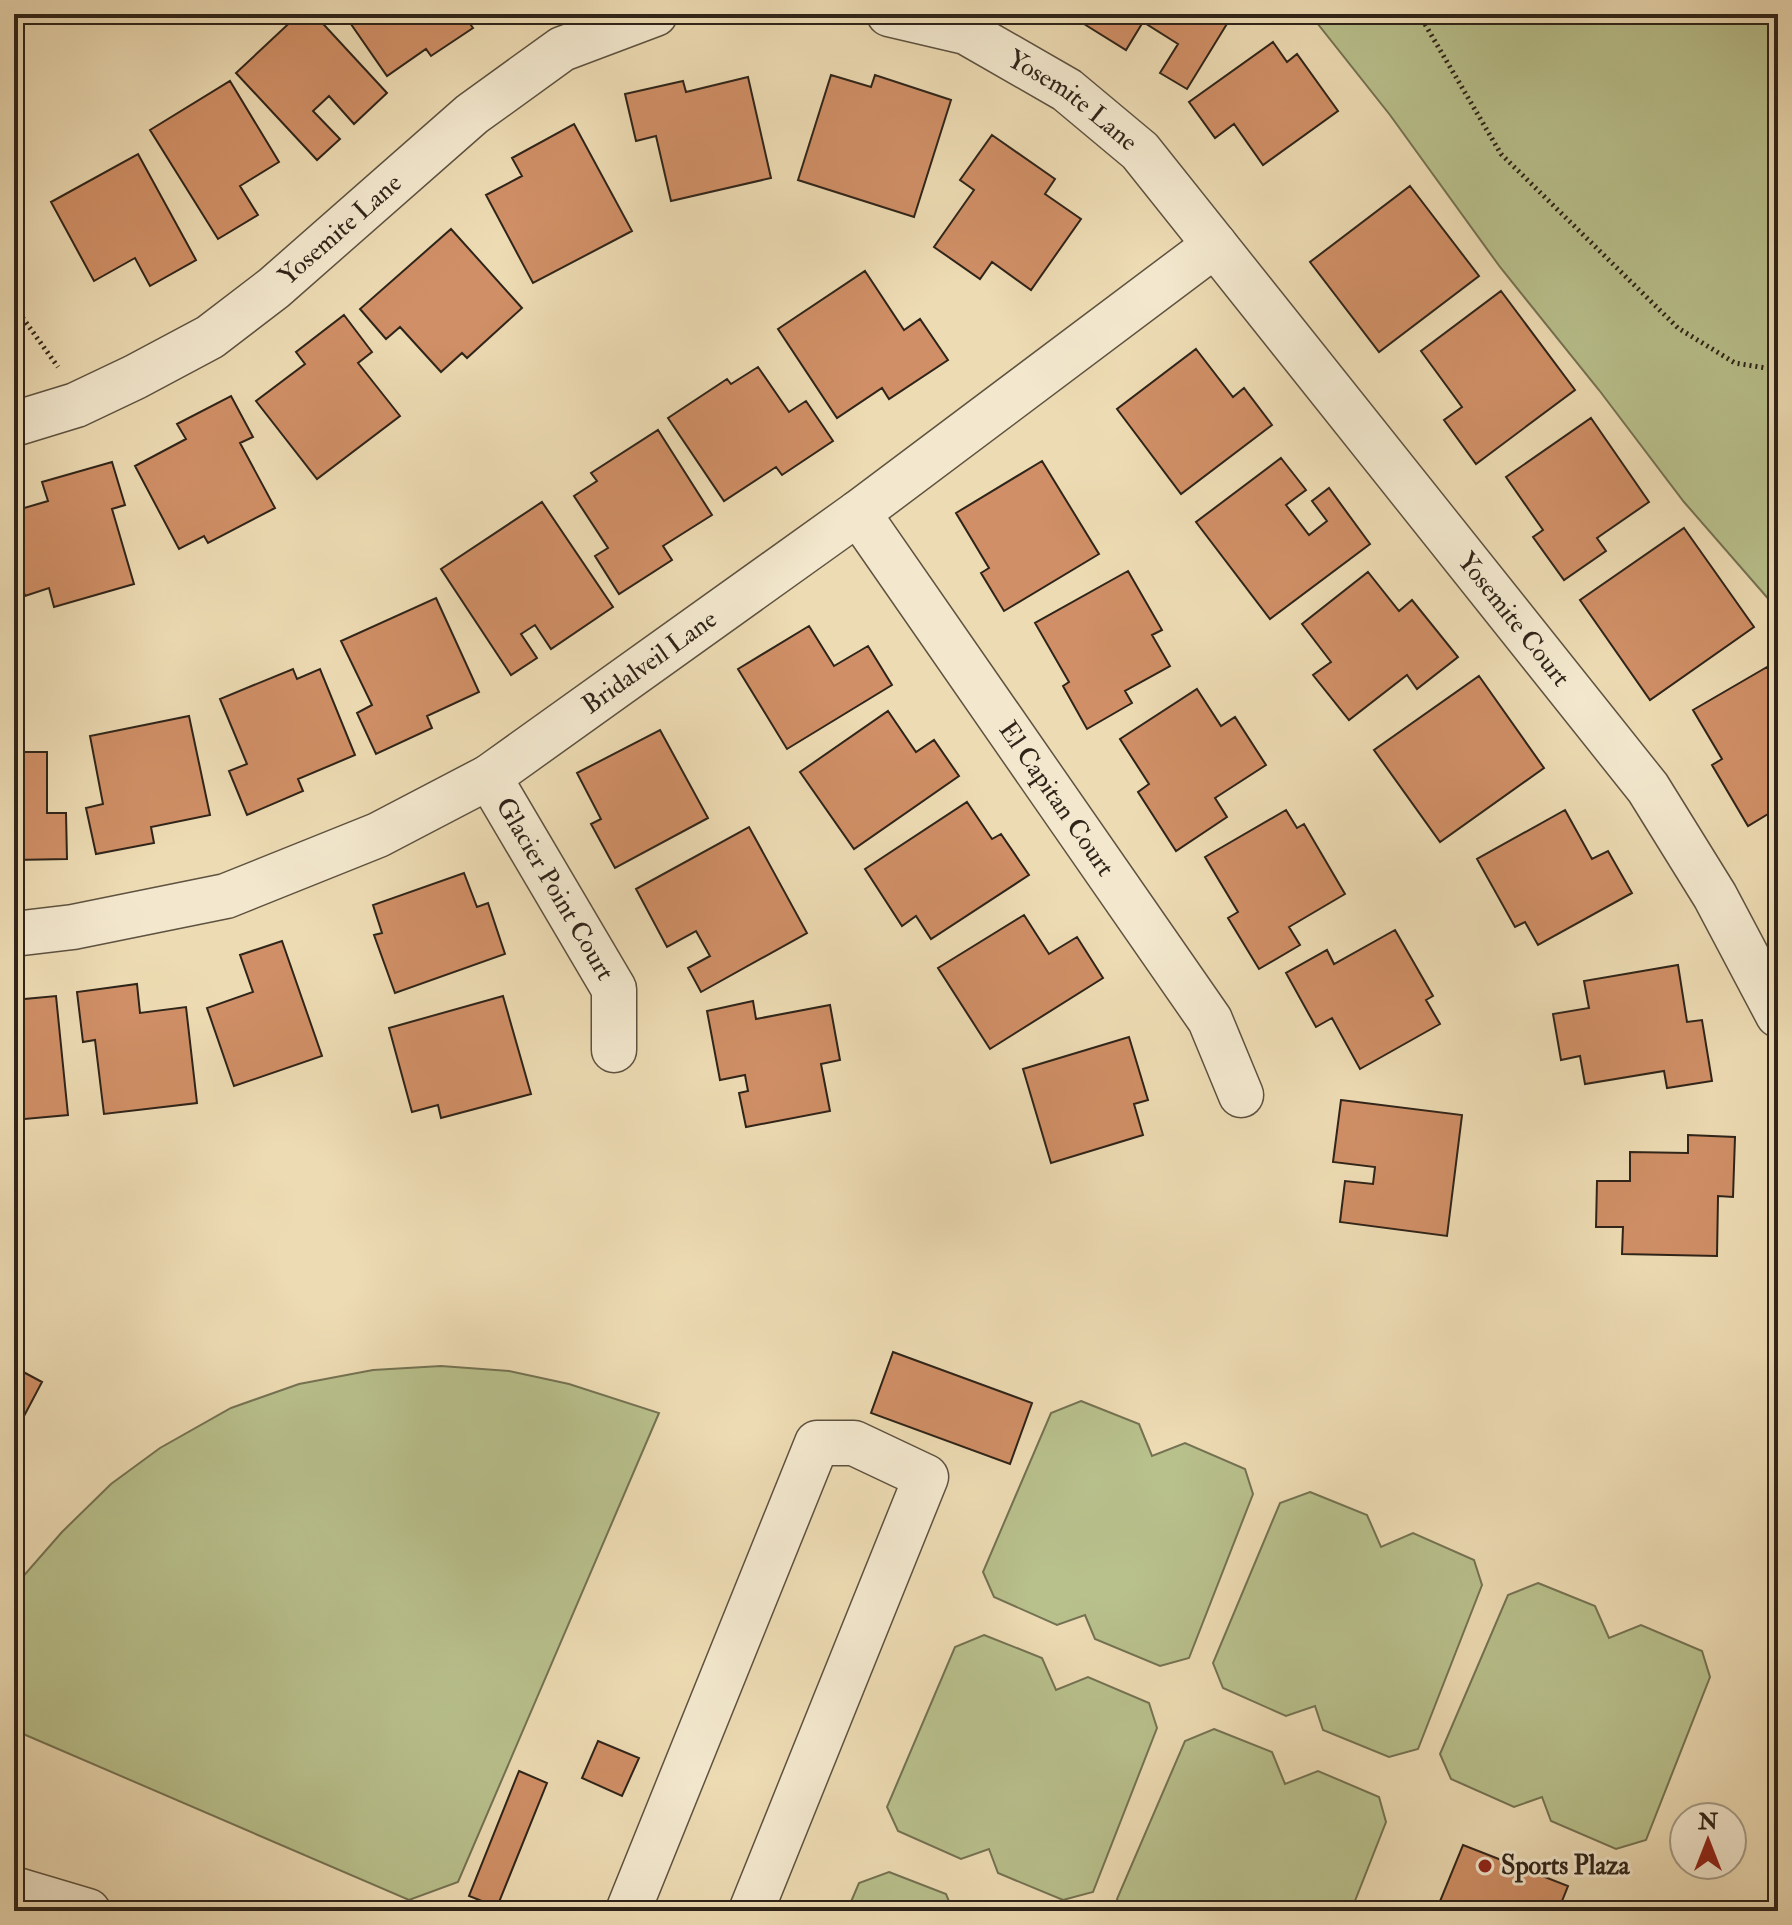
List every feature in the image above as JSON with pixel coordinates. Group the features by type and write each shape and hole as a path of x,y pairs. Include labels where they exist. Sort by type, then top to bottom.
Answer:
{"street":[{"name":"Yosemite Lane","path":"14,424 76,405 210,337 274,288 472,114 562,49 655,14"},
{"name":"Yosemite Lane","path":"889,14 966,32 1067,90 1140,151 1215,245"},
{"name":"Bridalveil Lane","path":"14,934 73,927 226,896 378,835 489,777 858,513 1215,245"},
{"name":"Yosemite Court","path":"1215,245 1648,788 1715,896 1778,1015"},
{"name":"El Capitan Court","path":"858,513 1210,1020 1241,1095"},
{"name":"Glacier Point Court","path":"489,777 614,989 614,1050"},
{"path":"628,1911 817,1443 854,1443 926,1477 751,1911"},
{"path":"14,1889 88,1911"}],"path":[{"path":"1419,14 1501,154 1512,165 1678,328 1735,363 1778,370"},
{"path":"14,302 63,374 76,405"}],"green space":[{"path":"1310,14 1778,14 1778,610 1684,502 1500,267 1390,115"},
{"path":"441,1366 509,1371 569,1384 659,1413 458,1882 409,1900 14,1730 14,1589 62,1532 111,1484 160,1448 231,1408 299,1384 373,1370"},
{"path":"1081,1401 1139,1424 1152,1456 1185,1443 1245,1469 1253,1494 1189,1658 1160,1666 1095,1639 1085,1615 1057,1625 994,1597 983,1572 1051,1413"},
{"path":"1310,1492 1367,1515 1381,1547 1413,1533 1474,1560 1482,1585 1418,1749 1389,1757 1323,1730 1315,1706 1286,1716 1223,1688 1213,1663 1280,1503"},
{"path":"1538,1583 1595,1606 1609,1638 1641,1625 1702,1651 1710,1677 1646,1840 1616,1849 1551,1821 1542,1797 1514,1807 1451,1779 1440,1754 1508,1595"},
{"path":"984,1635 1042,1658 1056,1690 1088,1677 1149,1703 1157,1728 1093,1892 1063,1900 998,1873 989,1849 961,1859 898,1831 887,1807 955,1647"},
{"path":"1214,1729 1272,1752 1285,1784 1318,1771 1379,1797 1386,1822 1351,1911 1122,1911 1117,1899 1185,1741"},
{"path":"889,1872 946,1894 953,1911 847,1911 859,1883"}],"building":[{"path":"299,14 314,14 387,93 354,124 329,96 313,111 340,139 317,160 236,73"},
{"path":"344,14 463,14 473,28 431,56 426,49 387,76"},
{"path":"1090,14 1233,14 1187,89 1160,73 1178,44 1143,22 1126,50 1084,24"},
{"path":"1273,42 1287,62 1297,54 1338,111 1263,165 1234,124 1215,138 1189,102"},
{"path":"831,75 871,87 875,75 951,100 914,217 798,180"},
{"path":"748,77 771,178 671,201 656,136 636,141 625,94 683,81 686,92"},
{"path":"230,81 279,162 240,186 258,215 218,239 150,130"},
{"path":"574,124 632,231 533,283 486,195 522,176 512,158"},
{"path":"992,135 1055,179 1045,194 1081,219 1031,290 992,262 980,279 934,247 974,190 960,180"},
{"path":"138,154 196,260 150,286 135,258 94,281 51,202"},
{"path":"1410,186 1479,276 1379,352 1310,262"},
{"path":"451,229 522,308 467,358 462,353 441,372 400,327 386,339 360,309"},
{"path":"865,271 904,330 920,319 948,360 889,399 882,388 837,418 778,329"},
{"path":"1501,291 1575,390 1476,464 1444,420 1462,407 1421,351"},
{"path":"344,315 372,352 358,363 400,416 317,479 256,401 305,364 296,352"},
{"path":"1196,349 1233,397 1244,388 1272,425 1181,494 1117,409"},
{"path":"758,367 789,412 806,401 833,441 782,475 776,467 724,501 668,418 727,379 731,384"},
{"path":"231,396 253,437 240,443 275,508 208,543 204,536 179,549 135,466 186,439 177,424"},
{"path":"1591,418 1649,502 1597,538 1606,551 1564,580 1533,537 1543,530 1506,477"},
{"path":"658,430 712,515 663,546 672,560 619,594 595,556 608,548 574,496 597,481 591,473"},
{"path":"1281,458 1306,490 1286,505 1309,535 1327,521 1312,501 1329,488 1370,544 1270,619 1196,522"},
{"path":"1042,461 1099,554 1004,611 981,573 989,568 956,513"},
{"path":"112,462 125,505 112,509 134,584 54,607 49,588 25,596 14,558 14,511 48,501 42,482"},
{"path":"542,502 613,607 551,649 535,625 521,634 537,658 511,675 441,569"},
{"path":"1684,528 1754,627 1650,700 1580,600"},
{"path":"1128,571 1162,630 1152,635 1170,666 1125,691 1132,703 1087,729 1063,686 1069,682 1035,623"},
{"path":"1368,572 1399,611 1412,600 1458,657 1417,689 1407,675 1349,720 1313,675 1331,662 1302,624"},
{"path":"436,598 479,692 427,716 432,728 376,754 357,713 372,705 341,641"},
{"path":"809,626 834,666 868,646 892,685 787,749 738,669"},
{"path":"1767,667 1778,684 1778,808 1748,826 1712,765 1722,759 1693,710"},
{"path":"293,669 297,679 320,669 355,755 298,779 303,791 247,815 229,771 247,764 220,699"},
{"path":"1479,676 1544,768 1440,842 1374,750"},
{"path":"1197,689 1221,726 1235,717 1266,765 1215,798 1227,817 1176,851 1138,792 1149,784 1120,739"},
{"path":"888,711 916,752 934,740 959,776 854,849 800,772"},
{"path":"189,716 210,815 151,827 154,843 96,854 86,808 103,804 90,736"},
{"path":"660,730 708,818 615,868 591,824 601,819 577,773"},
{"path":"14,741 18,741 18,752 47,752 47,813 66,813 67,859 14,860"},
{"path":"967,802 992,839 1001,834 1029,875 931,939 916,916 902,926 865,869"},
{"path":"1286,810 1297,828 1304,824 1345,894 1289,927 1300,945 1259,969 1228,918 1238,912 1205,857"},
{"path":"1565,810 1592,859 1608,851 1632,893 1538,945 1525,922 1515,927 1477,859"},
{"path":"749,827 807,933 701,992 688,968 710,956 696,931 667,947 636,889"},
{"path":"464,873 477,907 488,903 505,954 395,993 374,935 382,933 373,905"},
{"path":"1024,915 1049,954 1077,937 1103,978 990,1049 938,968"},
{"path":"1395,930 1433,996 1426,1000 1440,1024 1360,1069 1332,1018 1316,1027 1286,973 1327,950 1334,964"},
{"path":"282,941 322,1056 234,1086 207,1008 253,992 240,955"},
{"path":"1678,965 1687,1022 1702,1020 1712,1081 1667,1088 1664,1071 1585,1084 1580,1056 1561,1060 1553,1014 1589,1008 1584,981"},
{"path":"137,984 140,1013 186,1007 197,1103 104,1114 95,1040 83,1042 77,992"},
{"path":"56,996 68,1115 14,1120 14,1000"},
{"path":"503,996 531,1094 441,1118 438,1105 412,1112 389,1028"},
{"path":"753,1001 756,1019 830,1005 840,1060 821,1064 830,1111 746,1127 739,1093 748,1091 745,1075 720,1080 707,1011"},
{"path":"1129,1037 1148,1100 1134,1104 1143,1135 1051,1163 1023,1069"},
{"path":"1341,1100 1462,1115 1447,1236 1340,1222 1345,1181 1373,1184 1375,1167 1333,1162"},
{"path":"1688,1135 1735,1137 1733,1197 1718,1196 1717,1256 1622,1254 1623,1227 1596,1227 1597,1181 1630,1181 1630,1152 1688,1153"},
{"path":"893,1352 1032,1403 1010,1464 871,1413"},
{"path":"14,1367 42,1382 14,1435"},
{"path":"598,1741 639,1758 622,1796 582,1778"},
{"path":"519,1771 547,1783 497,1907 469,1896"},
{"name":"Sports Plaza","path":"1463,1845 1568,1886 1558,1911 1436,1911"}],"place":[{"name":"Sports Plaza","path":"1485,1866"}]}
